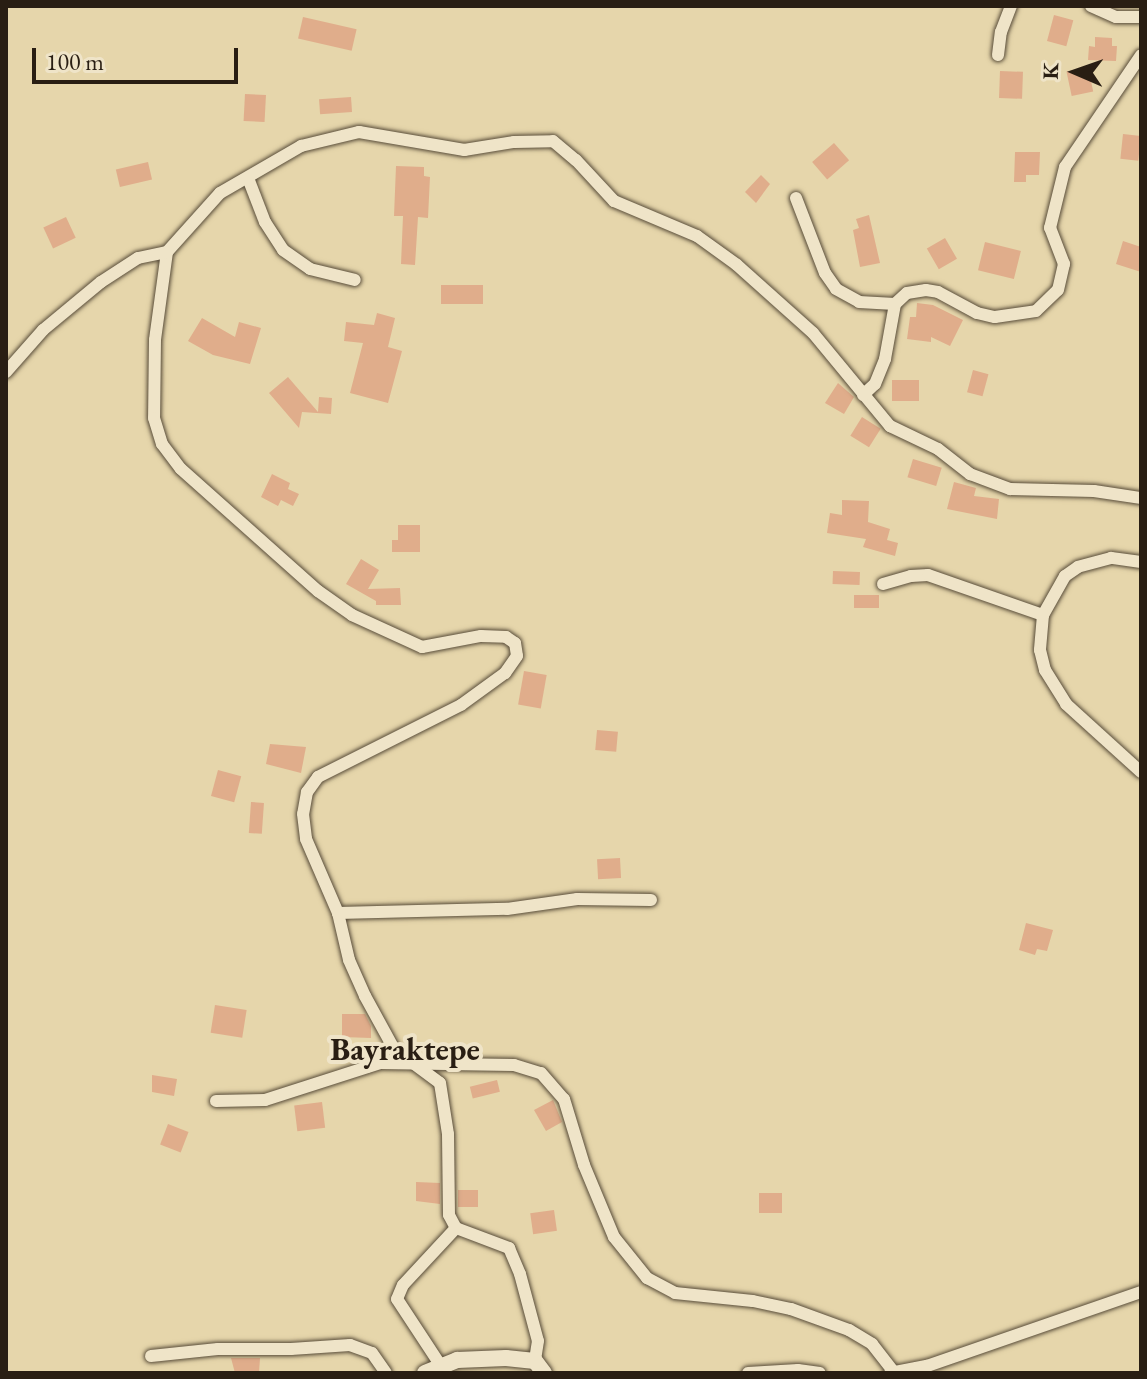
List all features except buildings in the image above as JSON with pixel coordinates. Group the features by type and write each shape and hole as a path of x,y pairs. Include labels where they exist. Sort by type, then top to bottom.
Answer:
{"street":[{"path":"998,55 1001,32 1011,6"},
{"path":"1091,6 1116,17 1141,17"},
{"path":"863,395 875,384 885,359 895,304 907,293 926,290 995,317 1026,314 1045,305 1058,290 1064,273 1050,228 1065,167 1141,55"},
{"path":"425,1373 457,1360 506,1358 540,1367 538,1341 520,1274 509,1248 456,1228 449,1215 448,1134 440,1083 407,1062 394,1049 365,996 349,960 338,913 306,839 303,814 307,792 318,777 419,729 486,688 517,656 515,643 506,637 481,636 422,647 352,615 318,591 181,469 162,444 154,418 155,340 167,252 220,193 301,146 359,132 464,150 514,142 553,141 576,160 614,201 697,236 737,265 813,333 890,426 938,449 985,482 1010,489 1094,491 1141,498"},
{"path":"248,178 265,222 283,250 310,269 355,280"},
{"path":"796,198 825,273 836,289 859,302 895,304"},
{"path":"6,372 43,330 101,282 138,258 167,252"},
{"path":"1141,562 1111,558 1078,567 1065,576 1052,594 1043,615 1040,650 1053,686 1084,723 1141,772"},
{"path":"883,584 928,575 1043,615"},
{"path":"338,913 507,909 577,899 651,900"},
{"path":"216,1101 265,1100 380,1063 514,1065 541,1073 564,1099 584,1165 614,1237 647,1278 675,1293 753,1301 849,1330 872,1344 892,1373 927,1366 1141,1292"},
{"path":"441,1366 397,1299 403,1285 456,1228"},
{"path":"151,1356 218,1349 350,1345 372,1353 386,1373"},
{"path":"748,1373 798,1370 820,1373"}],"district":[{"name":"Bayraktepe","path":"405,1049"}]}
